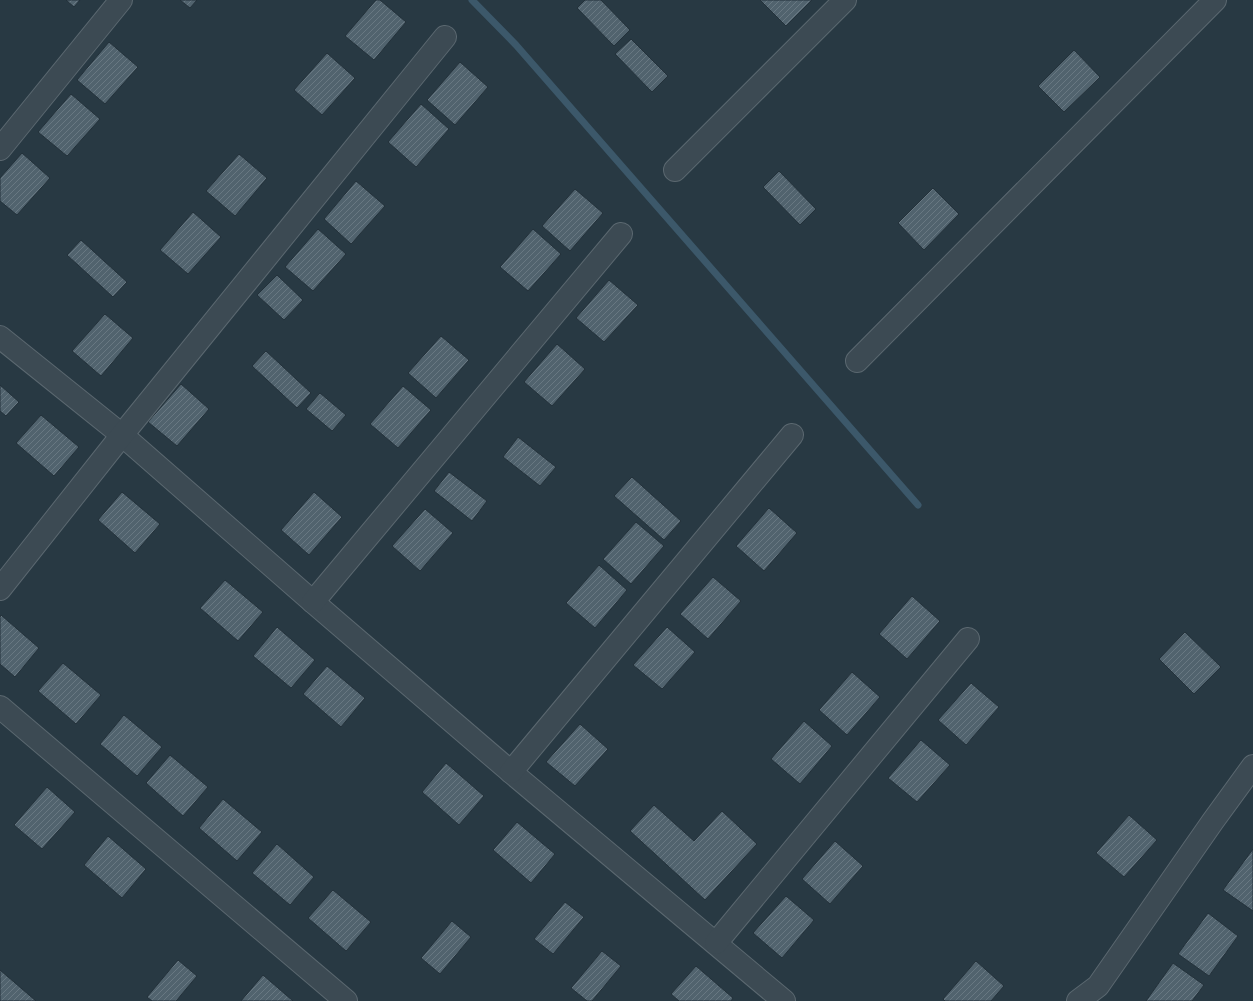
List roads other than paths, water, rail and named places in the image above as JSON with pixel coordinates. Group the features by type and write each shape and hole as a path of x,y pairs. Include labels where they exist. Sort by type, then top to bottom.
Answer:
{"street":[{"path":"0,149 121,0"},
{"path":"675,170 845,0"},
{"path":"857,361 1215,0"},
{"path":"0,589 122,435 445,37"},
{"path":"313,602 621,234"},
{"path":"0,337 122,435 511,772 784,1001"},
{"path":"511,772 792,435"},
{"path":"716,943 968,639"},
{"path":"0,707 346,1001"},
{"path":"1078,1001 1098,986 1212,821 1253,766"}],"waterway":[{"path":"472,0 516,45 918,505"}]}
